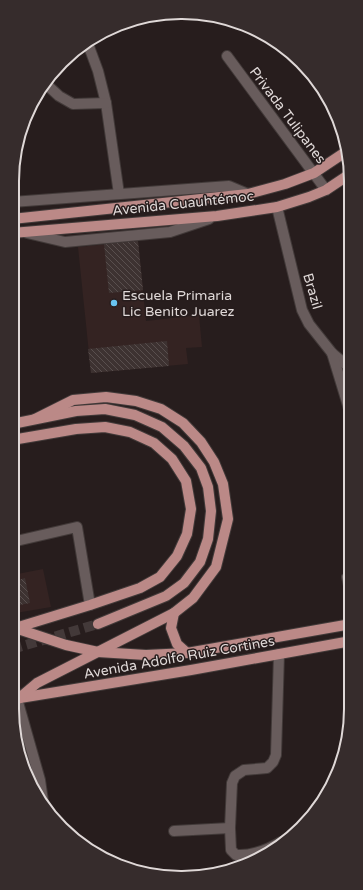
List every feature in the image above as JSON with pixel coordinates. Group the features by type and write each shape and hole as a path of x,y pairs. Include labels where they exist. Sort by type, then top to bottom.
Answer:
{"main road":[{"name":"Avenida Cuauhtémoc","path":"19,218 248,194 286,184 314,173 342,154"},
{"name":"Avenida Cuauhtémoc","path":"19,232 217,216 277,207 326,190 344,178"},
{"path":"19,696 37,683 174,613 193,598 216,567 228,519 223,484 214,462 201,442 183,423 161,409 136,401 106,397 73,400 35,419"},
{"path":"19,422 76,411 105,409 135,415 162,427 184,446 201,468 208,487 211,511 208,539 200,562 184,583 166,596 98,624"},
{"path":"19,439 76,429 105,427 130,432 154,443 172,458 186,481 191,509 187,534 177,556 160,577 140,588 19,626"},
{"path":"174,613 171,628 177,644 188,653"},
{"name":"Avenida Adolfo Ruiz Cortines","path":"19,630 66,645 98,652 146,655 188,653 344,625"},
{"name":"Avenida Adolfo Ruiz Cortines","path":"19,698 191,670 344,642"}],"street":[{"path":"89,47 98,71 106,103 119,194"},
{"name":"Privada Tulipanes","path":"227,56 326,190"},
{"path":"49,87 59,96 72,104 106,103"},
{"name":"Avenida Cuauhtémoc","path":"19,201 229,186 248,194"},
{"name":"Brazil","path":"277,207 302,310 309,324 332,353 344,363"},
{"path":"332,353 344,392"},
{"path":"19,540 77,527 90,605"},
{"path":"243,859 231,850 230,828 232,783 236,776 244,770 267,768 273,762 276,755 279,654"},
{"path":"19,712 40,780 42,791"},
{"path":"174,831 230,828"}],"shaded area":[{"name":"Escuela Primaria Lic Benito Juarez","path":"138,241 146,321 199,315 202,347 186,348 188,364 91,373 78,247"},
{"path":"43,569 51,607 19,612 19,574"}],"building":[{"path":"138,241 143,290 109,293 104,244"},
{"path":"167,341 169,366 91,373 88,349"},
{"path":"25,578 30,603 20,605 19,580"}],"tunnel":[{"path":"19,647 98,624"}],"place":[{"name":"Escuela Primaria Lic Benito Juarez","path":"114,303"}]}
